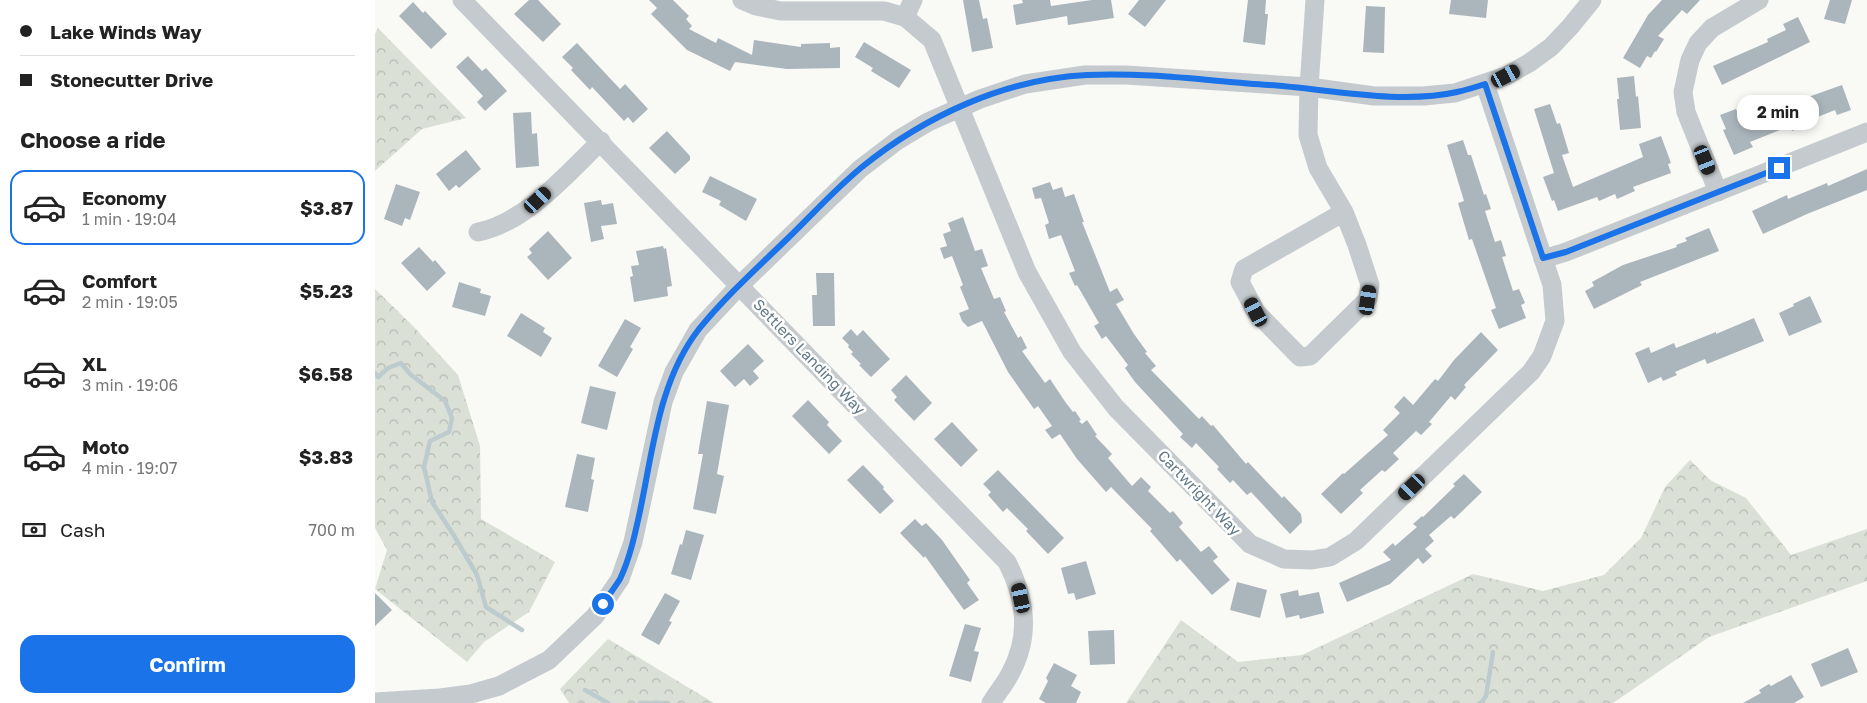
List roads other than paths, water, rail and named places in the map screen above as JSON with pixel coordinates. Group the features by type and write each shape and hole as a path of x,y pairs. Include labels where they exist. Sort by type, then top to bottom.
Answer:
{"street":[{"name":"Settlers Landing Way","path":"462,0 601,141 1007,562 1017,582 1023,606 1024,636 1011,673 991,703"},
{"name":"Cartwright Way","path":"742,0 756,6 781,10 884,11 905,17 932,40 1027,272 1072,352 1116,408 1250,544 1284,560 1312,560 1330,557 1357,541 1531,372 1542,356 1555,321 1552,285 1485,84"},
{"path":"905,17 913,0"},
{"path":"1315,0 1309,87 1308,136 1318,168 1344,212 1370,285 1368,300 1310,356 1300,357 1256,312 1240,282 1244,269 1344,212"},
{"path":"375,702 471,694 499,686 549,660 595,616 620,579 633,542 663,402 674,372 698,330 740,285 860,169 898,140 928,122 961,107 1025,84 1085,75 1126,75 1309,87 1374,96 1423,96 1455,93 1506,76 1529,63 1551,47 1592,0"},
{"path":"1718,192 1686,112 1683,92 1689,60 1698,43 1712,28 1759,0"},
{"path":"1543,258 1566,252 1867,132"},
{"path":"478,232 492,229 510,221 538,200 601,141"}],"waterway":[{"path":"375,373 378,377 388,368 401,363 410,374 445,401 452,418 449,432 430,441 424,467 432,502 477,575 486,607 522,630"},
{"path":"1481,703 1486,696 1493,652"},
{"path":"585,690 608,703"},
{"path":"640,703 668,703"}]}
